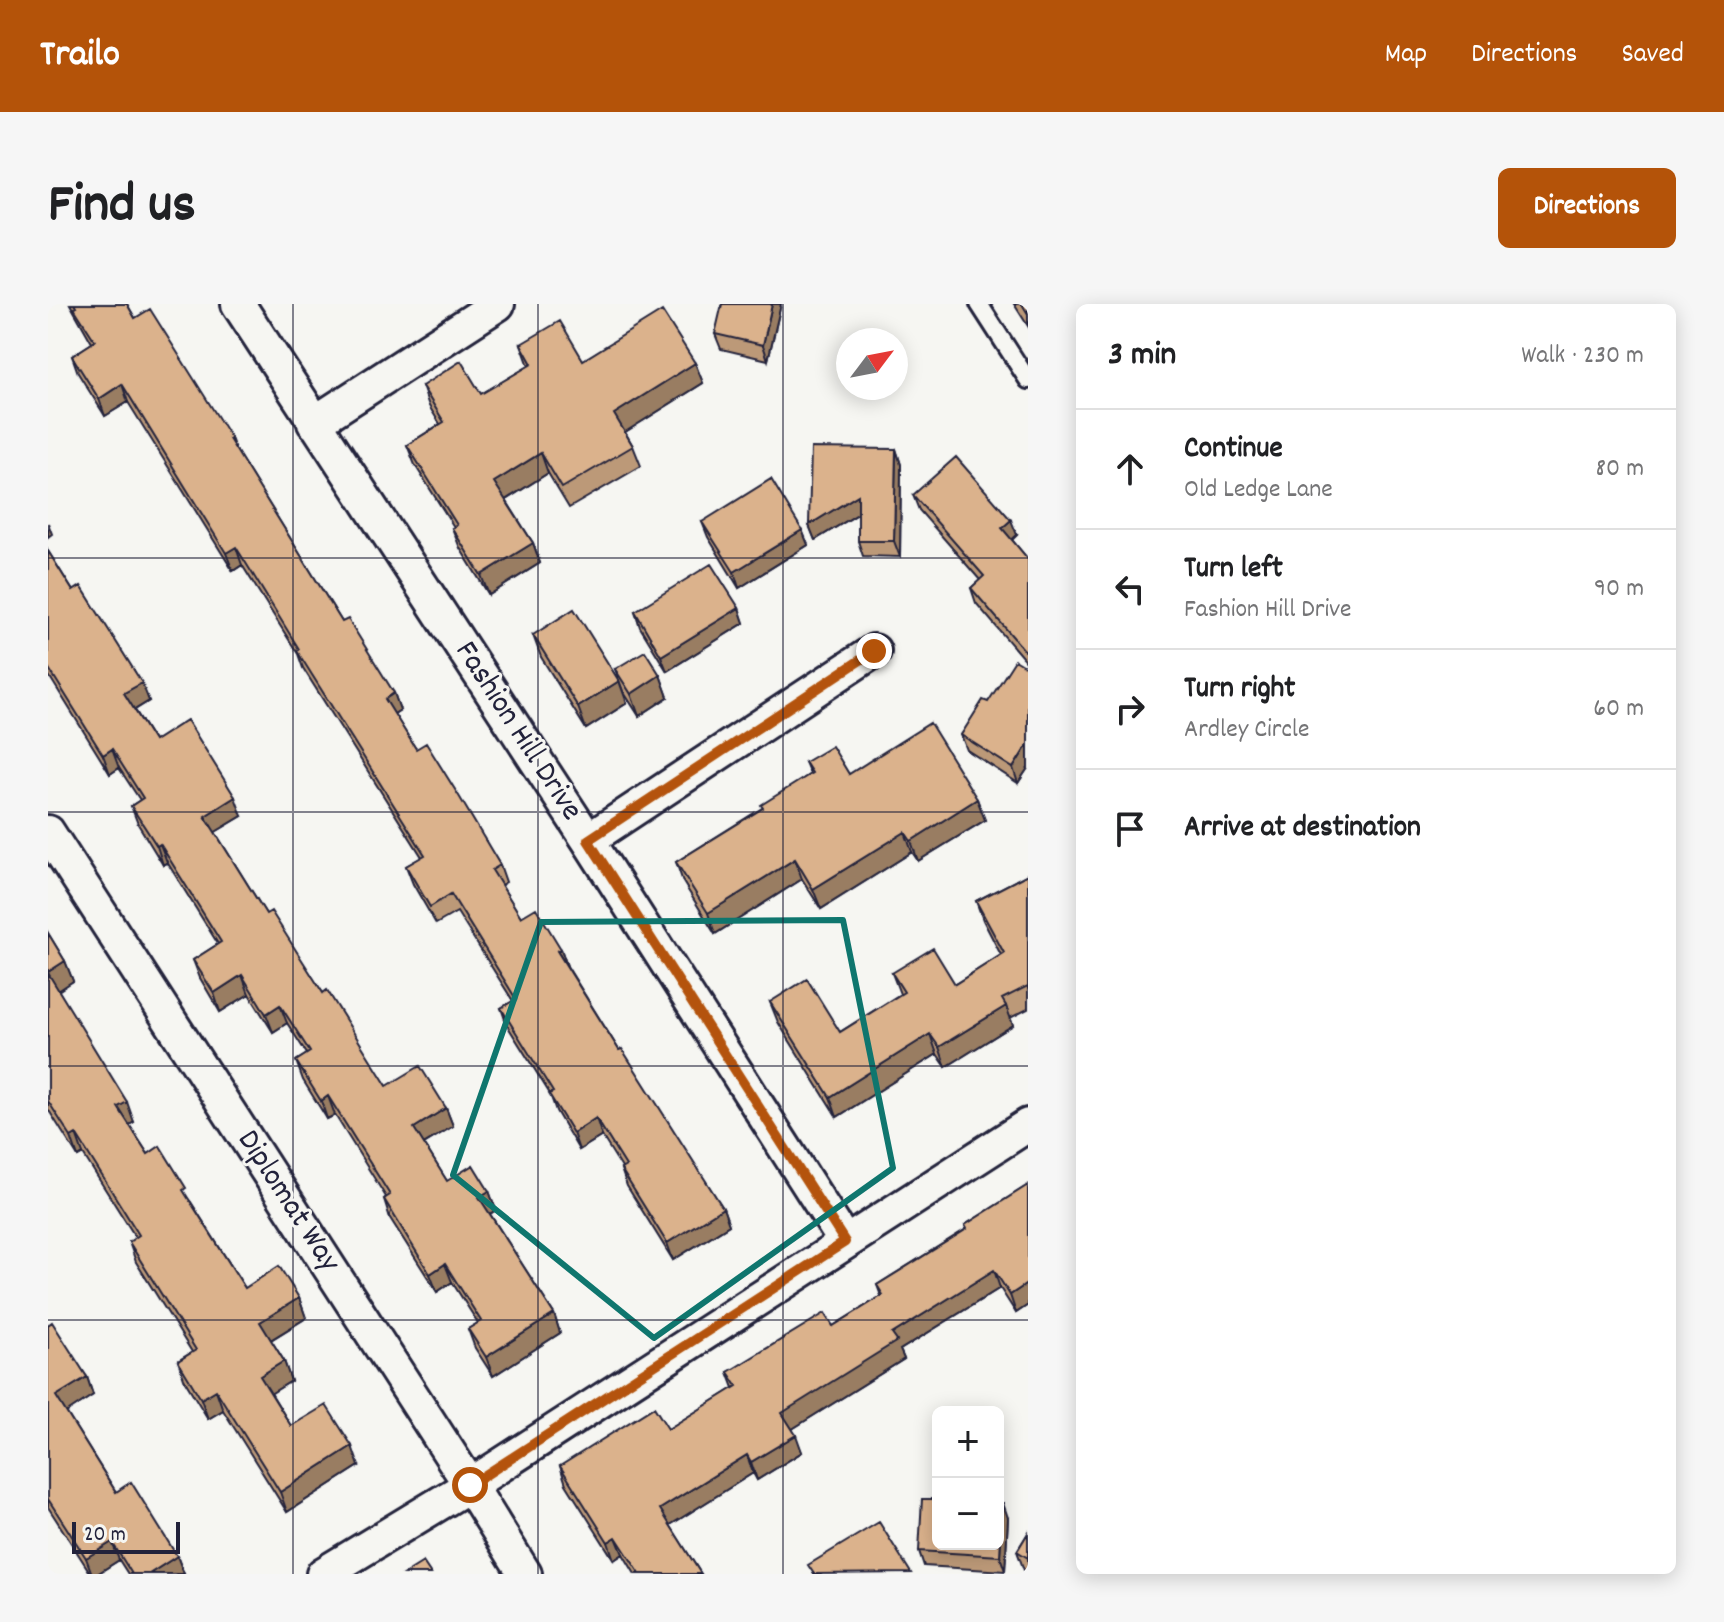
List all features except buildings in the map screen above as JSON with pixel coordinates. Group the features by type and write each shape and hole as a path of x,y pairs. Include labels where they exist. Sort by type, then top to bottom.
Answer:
{"street":[{"name":"Fashion Hill Drive","path":"238,304 588,840 845,1242"},
{"path":"314,423 498,304"},
{"path":"588,840 874,651"},
{"name":"Diplomat Way","path":"48,832 525,1574"},
{"path":"323,1574 470,1485 1028,1125"}],"lane":[{"path":"979,304 1028,380"}],"highlighted area":[{"path":"843,920 893,1168 654,1338 453,1175 541,922"}],"route":[{"path":"470,1485 845,1242 588,840 874,651"}]}
